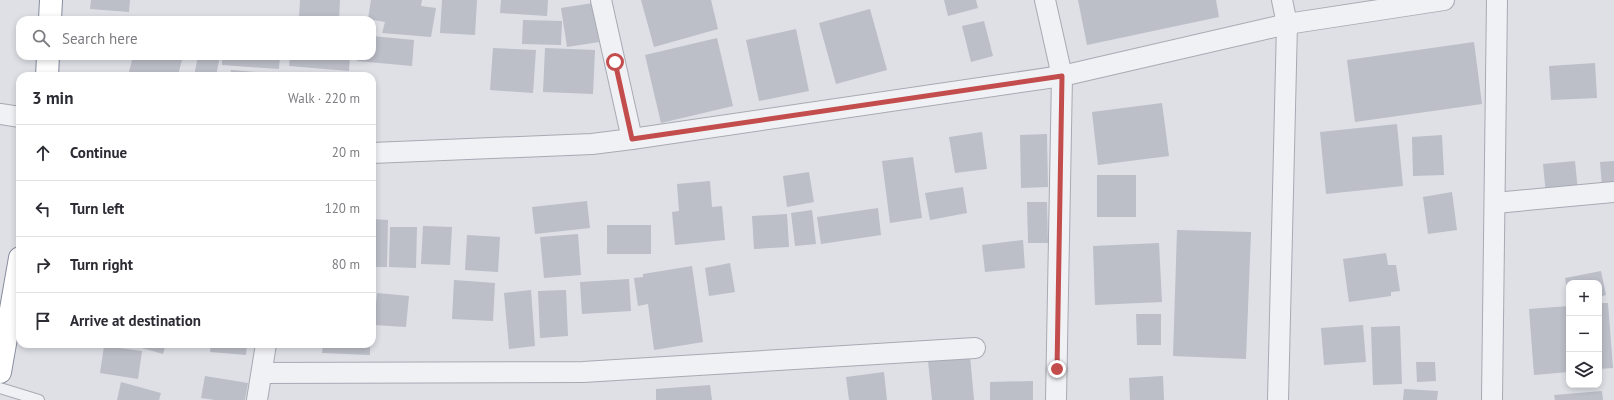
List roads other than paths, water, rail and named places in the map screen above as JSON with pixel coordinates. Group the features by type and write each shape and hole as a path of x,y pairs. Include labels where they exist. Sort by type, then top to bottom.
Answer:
{"highway":[{"path":"50,16 51,0"},
{"path":"47,72 48,60"},
{"path":"0,372 16,281"}],"street":[{"path":"600,0 632,139"},
{"path":"1045,0 1062,76 1056,400"},
{"path":"1278,400 1287,24 1282,0"},
{"path":"376,153 592,144 632,139 1062,76 1287,24 1444,0"},
{"path":"1492,400 1497,0"},
{"path":"0,114 16,116"},
{"path":"1495,203 1614,192"},
{"path":"257,400 265,348"},
{"path":"262,372 583,372 975,348"}],"lane":[{"path":"0,388 39,400"}]}
